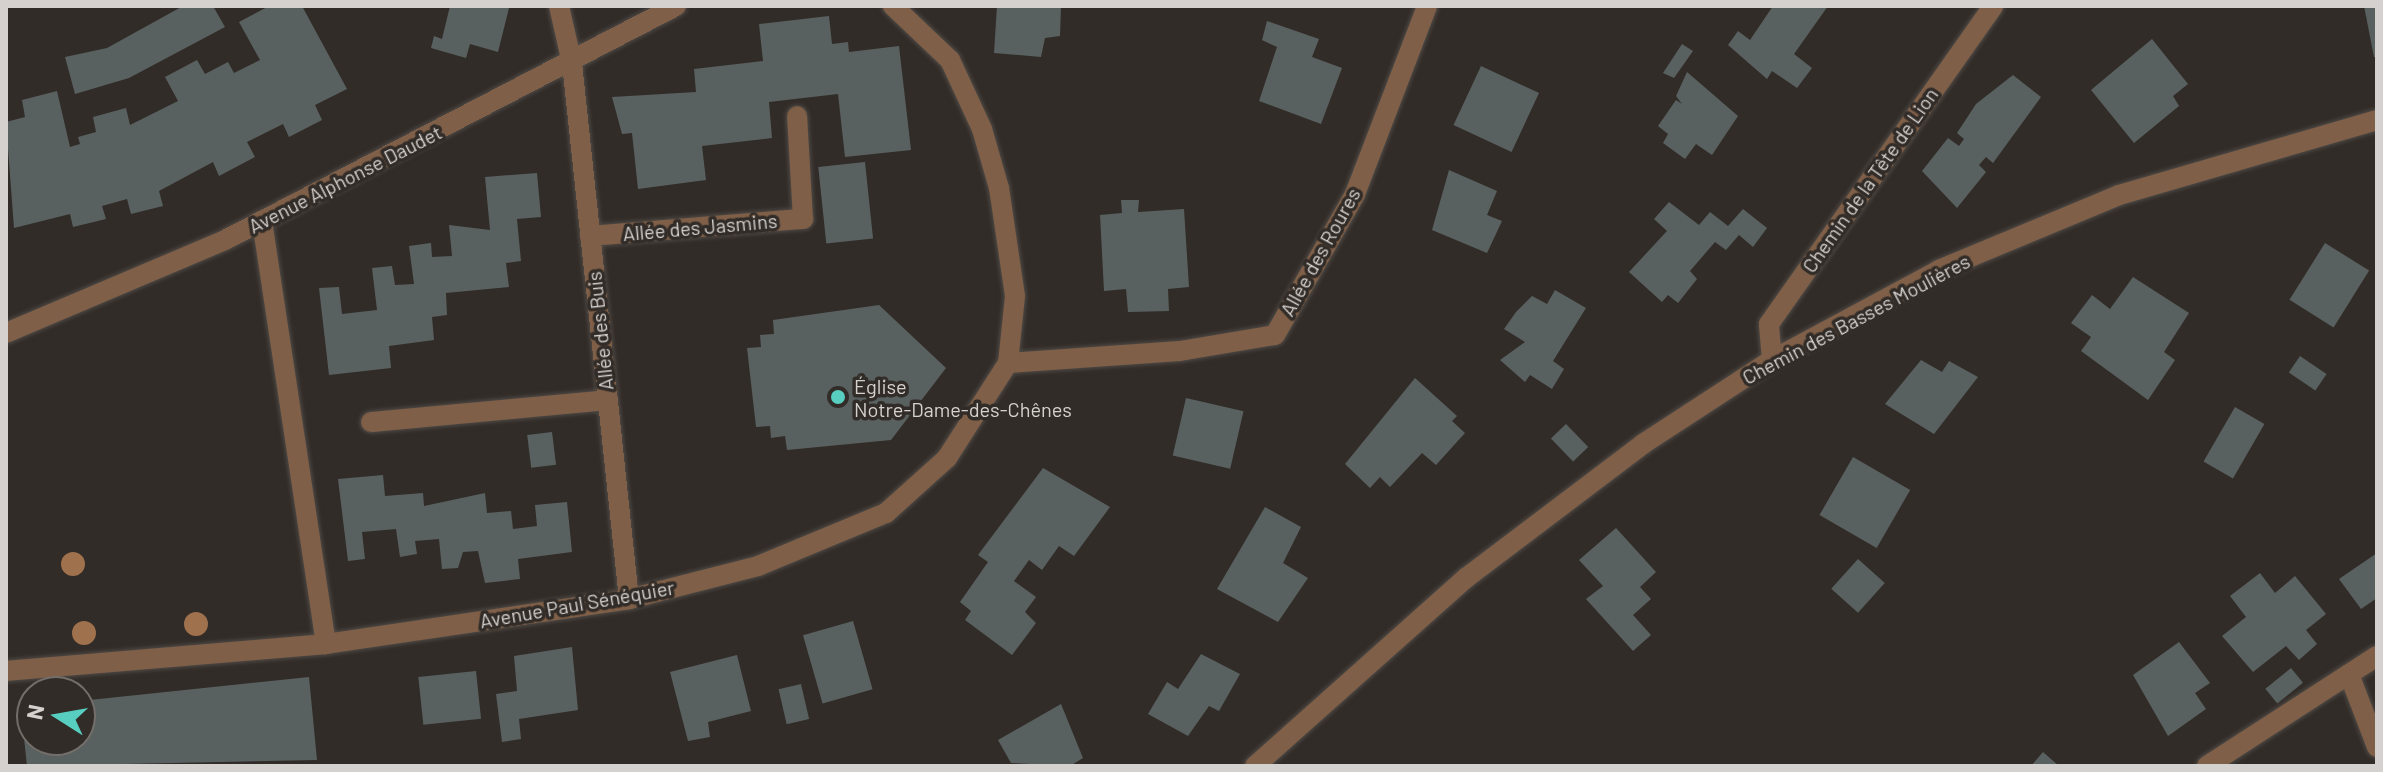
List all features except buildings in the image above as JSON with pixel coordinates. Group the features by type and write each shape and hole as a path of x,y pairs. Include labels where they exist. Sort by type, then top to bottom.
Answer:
{"street":[{"name":"Allée des Buis","path":"559,6 572,63 629,599"},
{"name":"Avenue Alphonse Daudet","path":"6,333 262,221 572,63 676,6"},
{"path":"893,6 950,60 982,129 1011,252 1008,363"},
{"name":"Allée des Roures","path":"1008,363 1180,351 1275,335 1355,194 1427,6"},
{"name":"Chemin de la Tête de Lion","path":"1772,360 1769,324 1993,6"},
{"name":"Allée des Jasmins","path":"590,236 803,219 797,116"},
{"name":"Chemin des Basses Moulières","path":"1255,766 1466,578 1643,444 1772,360 1939,270 2119,195 2377,120"},
{"path":"262,221 326,644"},
{"name":"Avenue Paul Sénéquier","path":"6,671 326,644 629,599 758,566 886,513 947,458 1008,363"},
{"path":"371,422 608,400"},
{"path":"2207,766 2377,656"},
{"path":"2349,674 2377,747"}],"place":[{"name":"Église Notre-Dame-des-Chênes","path":"838,397"}]}
